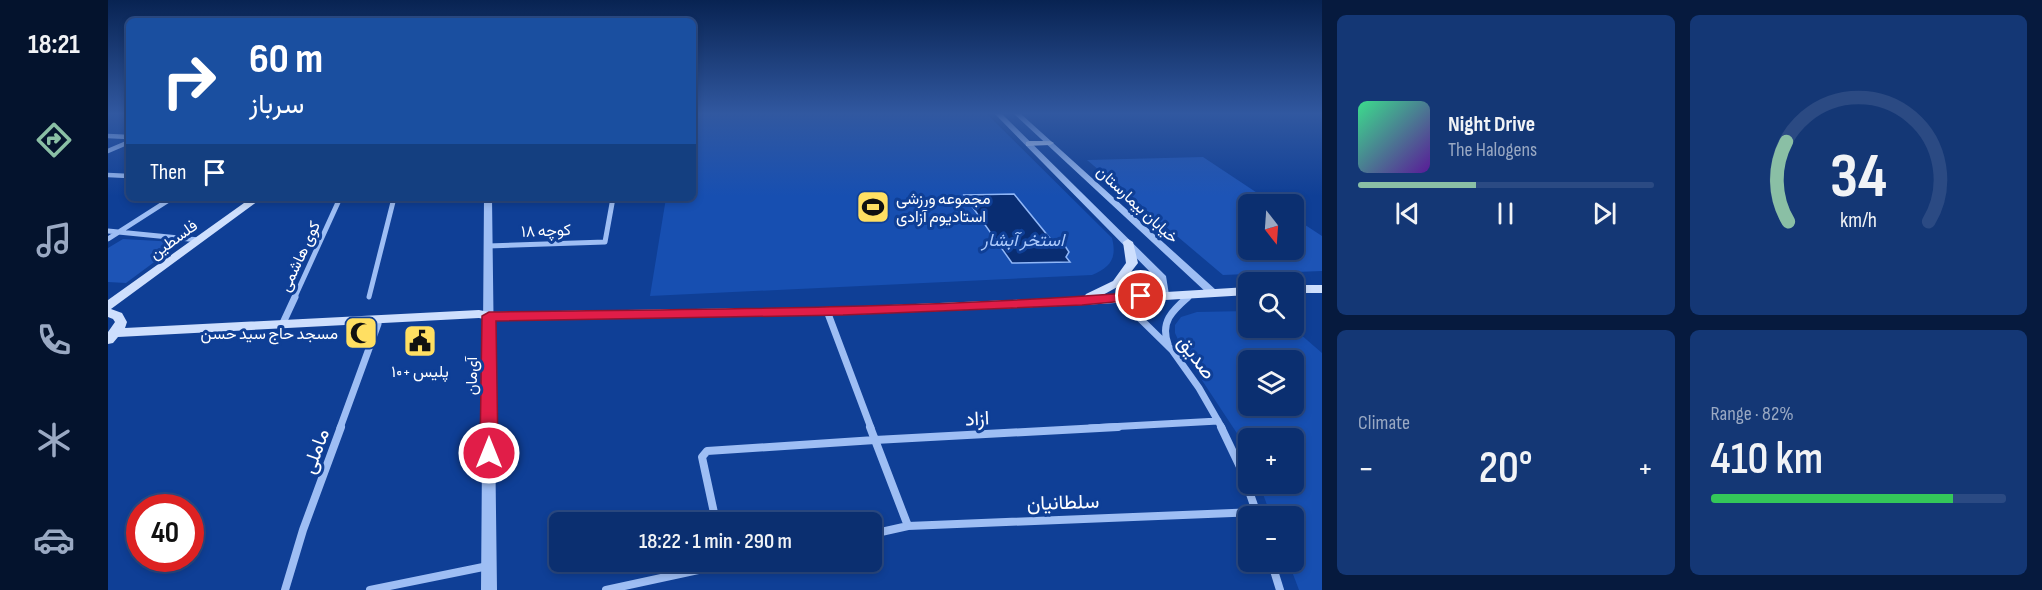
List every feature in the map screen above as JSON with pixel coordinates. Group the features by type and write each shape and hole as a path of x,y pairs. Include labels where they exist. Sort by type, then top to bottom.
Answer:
{"main road":[{"path":"1029,144 1050,143"},
{"name":"فلسطین","path":"108,306 253,201"},
{"path":"1082,301 1117,283 1125,274 1132,263 1128,242"},
{"path":"1304,290 1322,289"},
{"path":"112,337 479,314 489,316 827,311 1082,301 1238,291"},
{"path":"108,312 118,316 121,322 112,337"},
{"path":"112,337 477,320 489,316"}],"street":[{"path":"1027,142 1162,278 1164,295"},
{"path":"108,151 126,143"},
{"name":"خیابان بیمارستان","path":"1050,143 1212,292"},
{"path":"108,175 126,176"},
{"path":"108,239 167,201"},
{"name":"کوی هاشمی","path":"282,325 339,201"},
{"path":"369,297 393,201"},
{"name":"آی‌مان","path":"488,201 489,590"},
{"name":"کوچه ۱۸","path":"488,246 604,242 611,201"},
{"path":"108,231 200,240"},
{"path":"1171,350 1164,335 1165,322 1168,316 1193,293"},
{"name":"صدیق","path":"1119,298 1171,350 1218,421 1236,456 1254,506"},
{"path":"827,311 908,526"},
{"name":"ماملی","path":"285,590 303,530 378,324"},
{"name":"ازاد","path":"714,512 702,457 707,451 1218,421"},
{"name":"سلطانیان","path":"882,532 908,526 1238,515"},
{"path":"370,590 489,566"},
{"path":"606,590 685,572"},
{"path":"1274,572 1280,590"}],"shaded area":[{"name":"مجموعه ورزشی استادیوم آزادی","path":"696,142 1015,142 1112,238 1114,251 1108,265 1092,275 650,296 666,201 696,201"},
{"path":"1238,311 1238,338 1304,337 1322,353 1322,590 1299,590 1292,572 1304,572 1304,506 1267,506 1263,494 1304,494 1304,428 1238,428 1238,435 1184,353 1175,333 1175,325 1181,317 1197,312"}],"water":[{"name":"استخر آبشار","path":"1014,194 1053,242 1065,246 1069,252 1066,257 1070,262 1012,263 964,195"}],"building":[{"path":"1203,157 1259,194 1238,194 1238,260 1304,260 1304,224 1322,236 1322,271 1238,272 1238,274 1223,275 1087,160"},
{"path":"123,239 180,243 126,283 108,282 108,248"}],"place":[{"name":"مجموعه ورزشی استادیوم آزادی","path":"873,207"},
{"name":"مسجد حاج سید حسن","path":"361,333"},
{"name":"پلیس +۱۰","path":"420,341"}],"route":[{"path":"489,453 489,316 843,311 1082,301 1141,296"}]}
